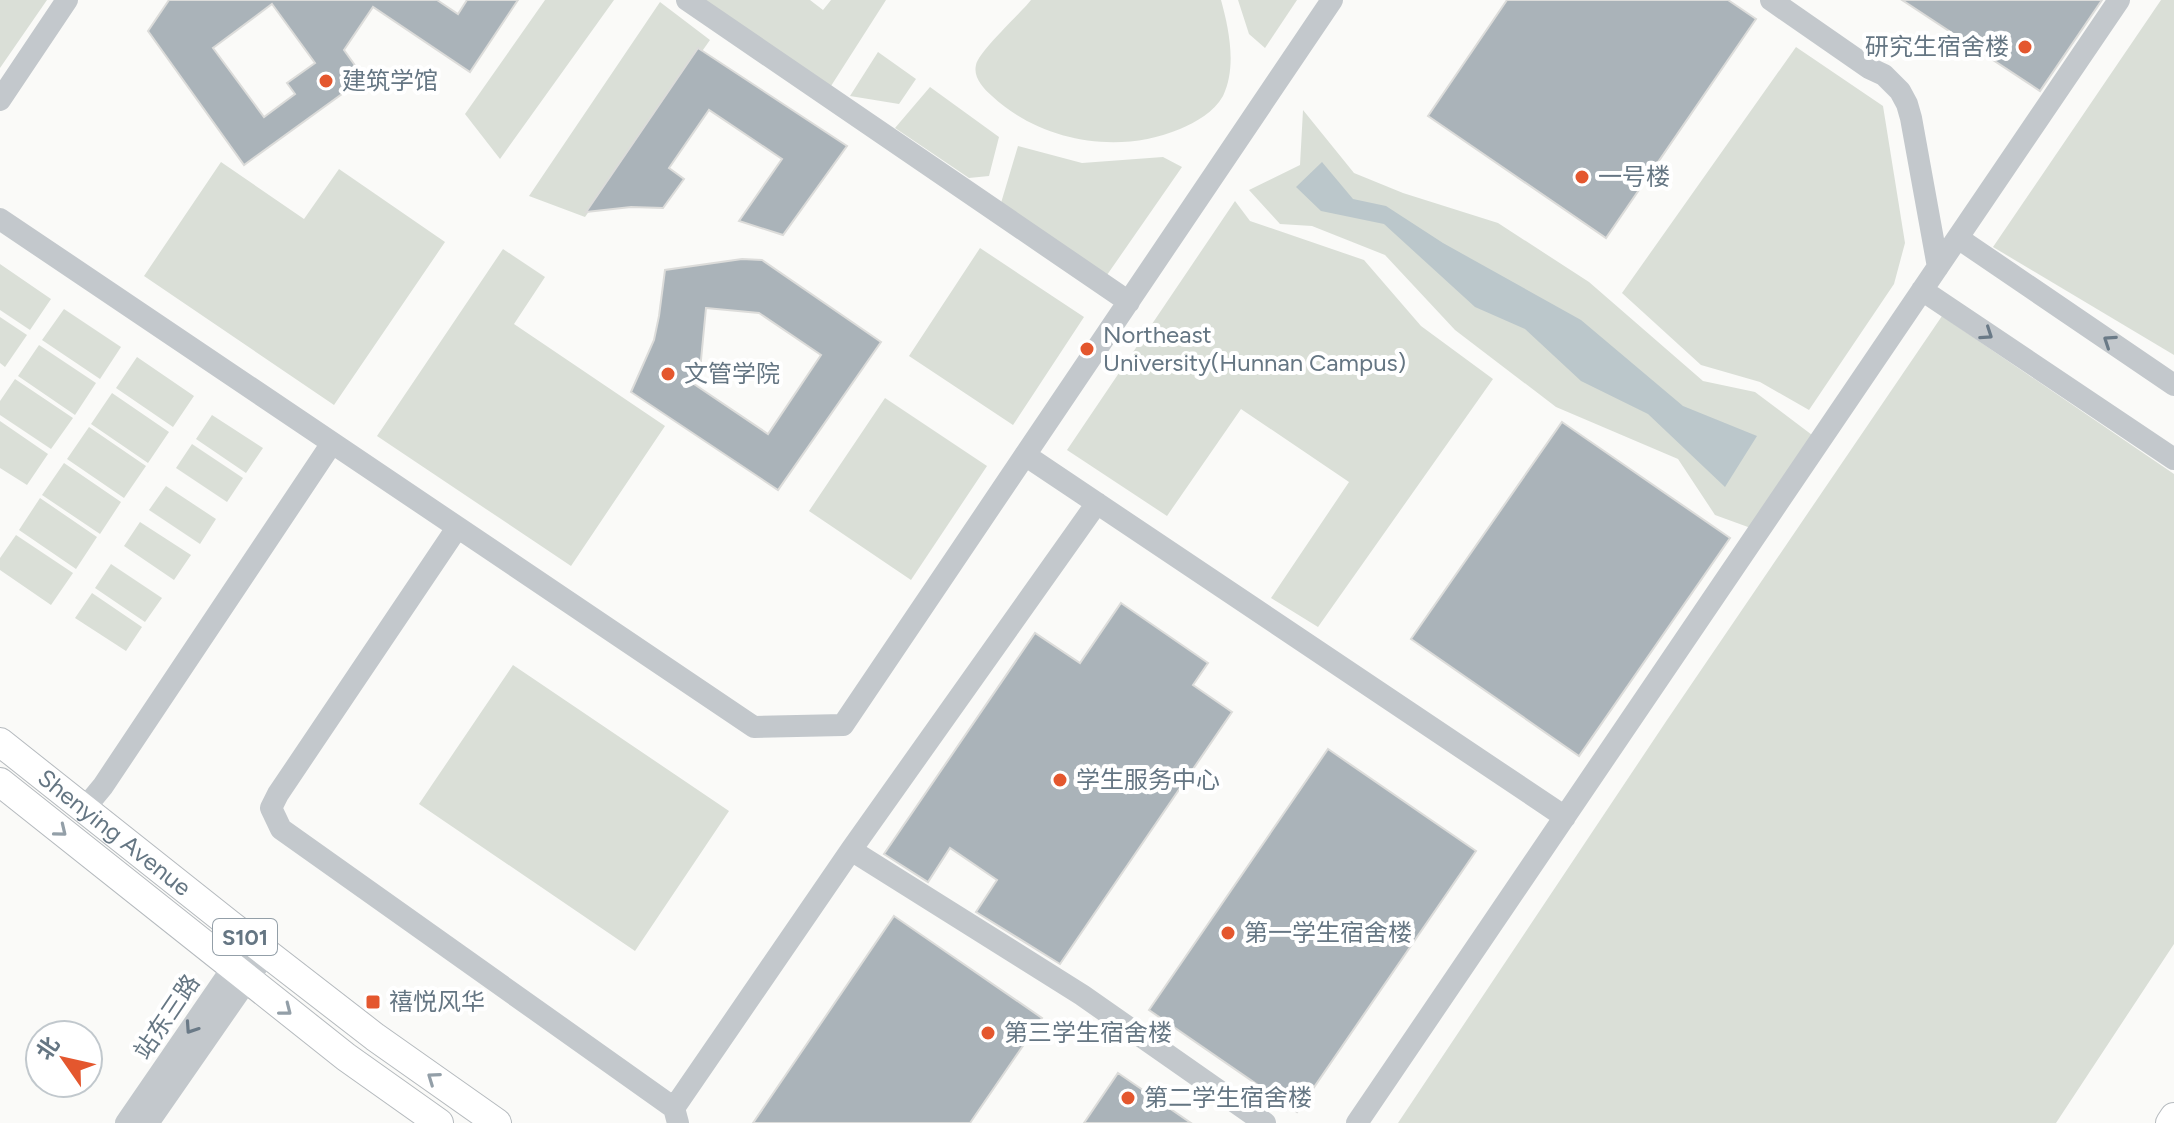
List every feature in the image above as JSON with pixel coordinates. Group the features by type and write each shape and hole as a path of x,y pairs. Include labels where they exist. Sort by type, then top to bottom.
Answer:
{"main road":[{"name":"Shenying Avenue","path":"0,742 375,1037 497,1123"},
{"name":"Shenying Avenue","path":"0,782 239,974 346,1057 439,1123"},
{"path":"2170,1123 2174,1117"}],"street":[{"path":"0,100 67,0"},
{"path":"687,0 1129,302"},
{"path":"0,219 754,727 843,725 1332,0"},
{"path":"1771,0 1869,68 1884,75 1900,91 1911,118 1938,267"},
{"path":"1357,1123 2119,0"},
{"path":"1958,238 2174,385"},
{"path":"1922,290 2174,459"},
{"path":"84,809 103,786 332,443"},
{"path":"1025,455 1565,817"},
{"path":"457,528 271,808 281,829 676,1115 851,850 1097,503"},
{"path":"851,850 1082,995 1265,1123"},
{"name":"站东三路","path":"126,1123 258,947"},
{"name":"站东三路","path":"148,1123 239,974"}],"shaded area":[{"path":"0,0 47,0 0,68"},
{"path":"545,0 614,0 500,159 465,114"},
{"path":"704,0 810,0 823,10 831,0 886,0 831,86"},
{"path":"1031,0 1221,0 1231,61 1223,96 1210,112 1186,126 1156,137 1132,141 1082,140 1033,124 989,93 975,69 984,51"},
{"path":"1238,0 1297,0 1265,48 1249,34"},
{"path":"2161,0 2174,0 2174,355 1993,247"},
{"path":"660,2 710,40 585,217 529,196"},
{"path":"1796,47 1883,106 1905,243 1894,284 1809,410 1760,382 1701,365 1622,293"},
{"path":"878,52 916,79 899,104 850,96"},
{"path":"930,87 999,137 989,176 969,178 895,128"},
{"path":"1303,110 1354,173 1403,193 1498,223 1589,282 1703,381 1755,392 1820,441 1759,531 1715,515 1678,459 1556,407 1455,330 1385,255 1312,226 1280,224 1249,190 1300,165"},
{"path":"1018,146 1082,163 1163,157 1182,167 1107,275 1001,203"},
{"path":"221,162 304,219 339,169 445,242 334,405 144,276"},
{"path":"1322,162 1353,199 1386,206 1443,243 1581,320 1683,406 1757,436 1725,487 1648,414 1581,381 1525,329 1475,307 1384,224 1321,211 1296,187"},
{"path":"1235,201 1250,221 1364,260 1421,326 1493,379 1318,627 1271,598 1349,482 1241,409 1167,516 1067,450"},
{"path":"980,248 1084,317 1013,425 909,356"},
{"path":"503,249 545,277 514,324 665,426 571,566 377,436"},
{"path":"0,264 51,299 30,330 0,310"},
{"path":"64,309 121,347 100,379 42,340"},
{"path":"1942,316 2174,474 2174,944 2056,1123 1398,1123 1667,720"},
{"path":"0,317 27,335 5,367 0,363"},
{"path":"39,345 96,383 75,415 18,376"},
{"path":"137,357 194,396 173,427 116,388"},
{"path":"15,379 73,418 51,449 0,415 0,401"},
{"path":"112,393 169,432 148,463 91,424"},
{"path":"885,398 987,466 911,580 809,511"},
{"path":"212,415 263,448 246,473 196,439"},
{"path":"0,421 48,454 27,485 0,468"},
{"path":"89,427 146,466 124,498 67,459"},
{"path":"192,444 243,478 227,502 176,468"},
{"path":"64,463 121,502 100,534 42,495"},
{"path":"166,486 216,519 200,544 149,510"},
{"path":"40,498 97,537 76,569 19,530"},
{"path":"140,522 191,555 174,580 124,546"},
{"path":"16,535 73,573 51,605 0,570 0,558"},
{"path":"111,564 162,598 145,622 95,588"},
{"path":"92,593 142,627 126,651 75,618"},
{"path":"513,665 729,811 635,951 419,804"}],"building":[{"name":"建筑学馆","path":"169,0 437,0 458,14 467,0 518,0 470,72 373,7 344,50 364,78 244,165 148,31","holes":["272,4 315,63 287,83 295,94 264,117 213,48"]},
{"name":"一号楼","path":"1507,0 1728,0 1756,19 1606,238 1428,116"},
{"name":"研究生宿舍楼","path":"1902,0 2102,0 2040,91"},
{"path":"698,48 847,146 783,235 739,221 782,159 709,110 669,168 684,179 663,208 631,207 586,212"},
{"name":"文管学院","path":"742,259 762,260 881,342 778,490 631,392 654,340 665,270","holes":["706,308 759,313 821,355 768,434 691,382 700,370"]},
{"path":"1562,422 1730,538 1579,756 1411,639"},
{"name":"学生服务中心","path":"1121,603 1208,663 1193,685 1232,712 1060,964 976,912 997,880 950,848 928,882 884,854 1035,633 1080,663"},
{"name":"第一学生宿舍楼","path":"1328,749 1476,851 1297,1112 1149,1010"},
{"name":"第三学生宿舍楼","path":"894,916 1042,1018 970,1123 753,1123"},
{"name":"第二学生宿舍楼","path":"1118,1073 1191,1123 1084,1123"}],"place":[{"name":"研究生宿舍楼","path":"2025,47"},
{"name":"建筑学馆","path":"326,81"},
{"name":"一号楼","path":"1582,177"},
{"name":"Northeast University(Hunnan Campus)","path":"1087,349"},
{"name":"文管学院","path":"668,374"},
{"name":"学生服务中心","path":"1060,780"},
{"name":"第一学生宿舍楼","path":"1228,933"},
{"name":"禧悦风华","path":"373,1002"},
{"name":"第三学生宿舍楼","path":"988,1033"},
{"name":"第二学生宿舍楼","path":"1128,1098"}]}
